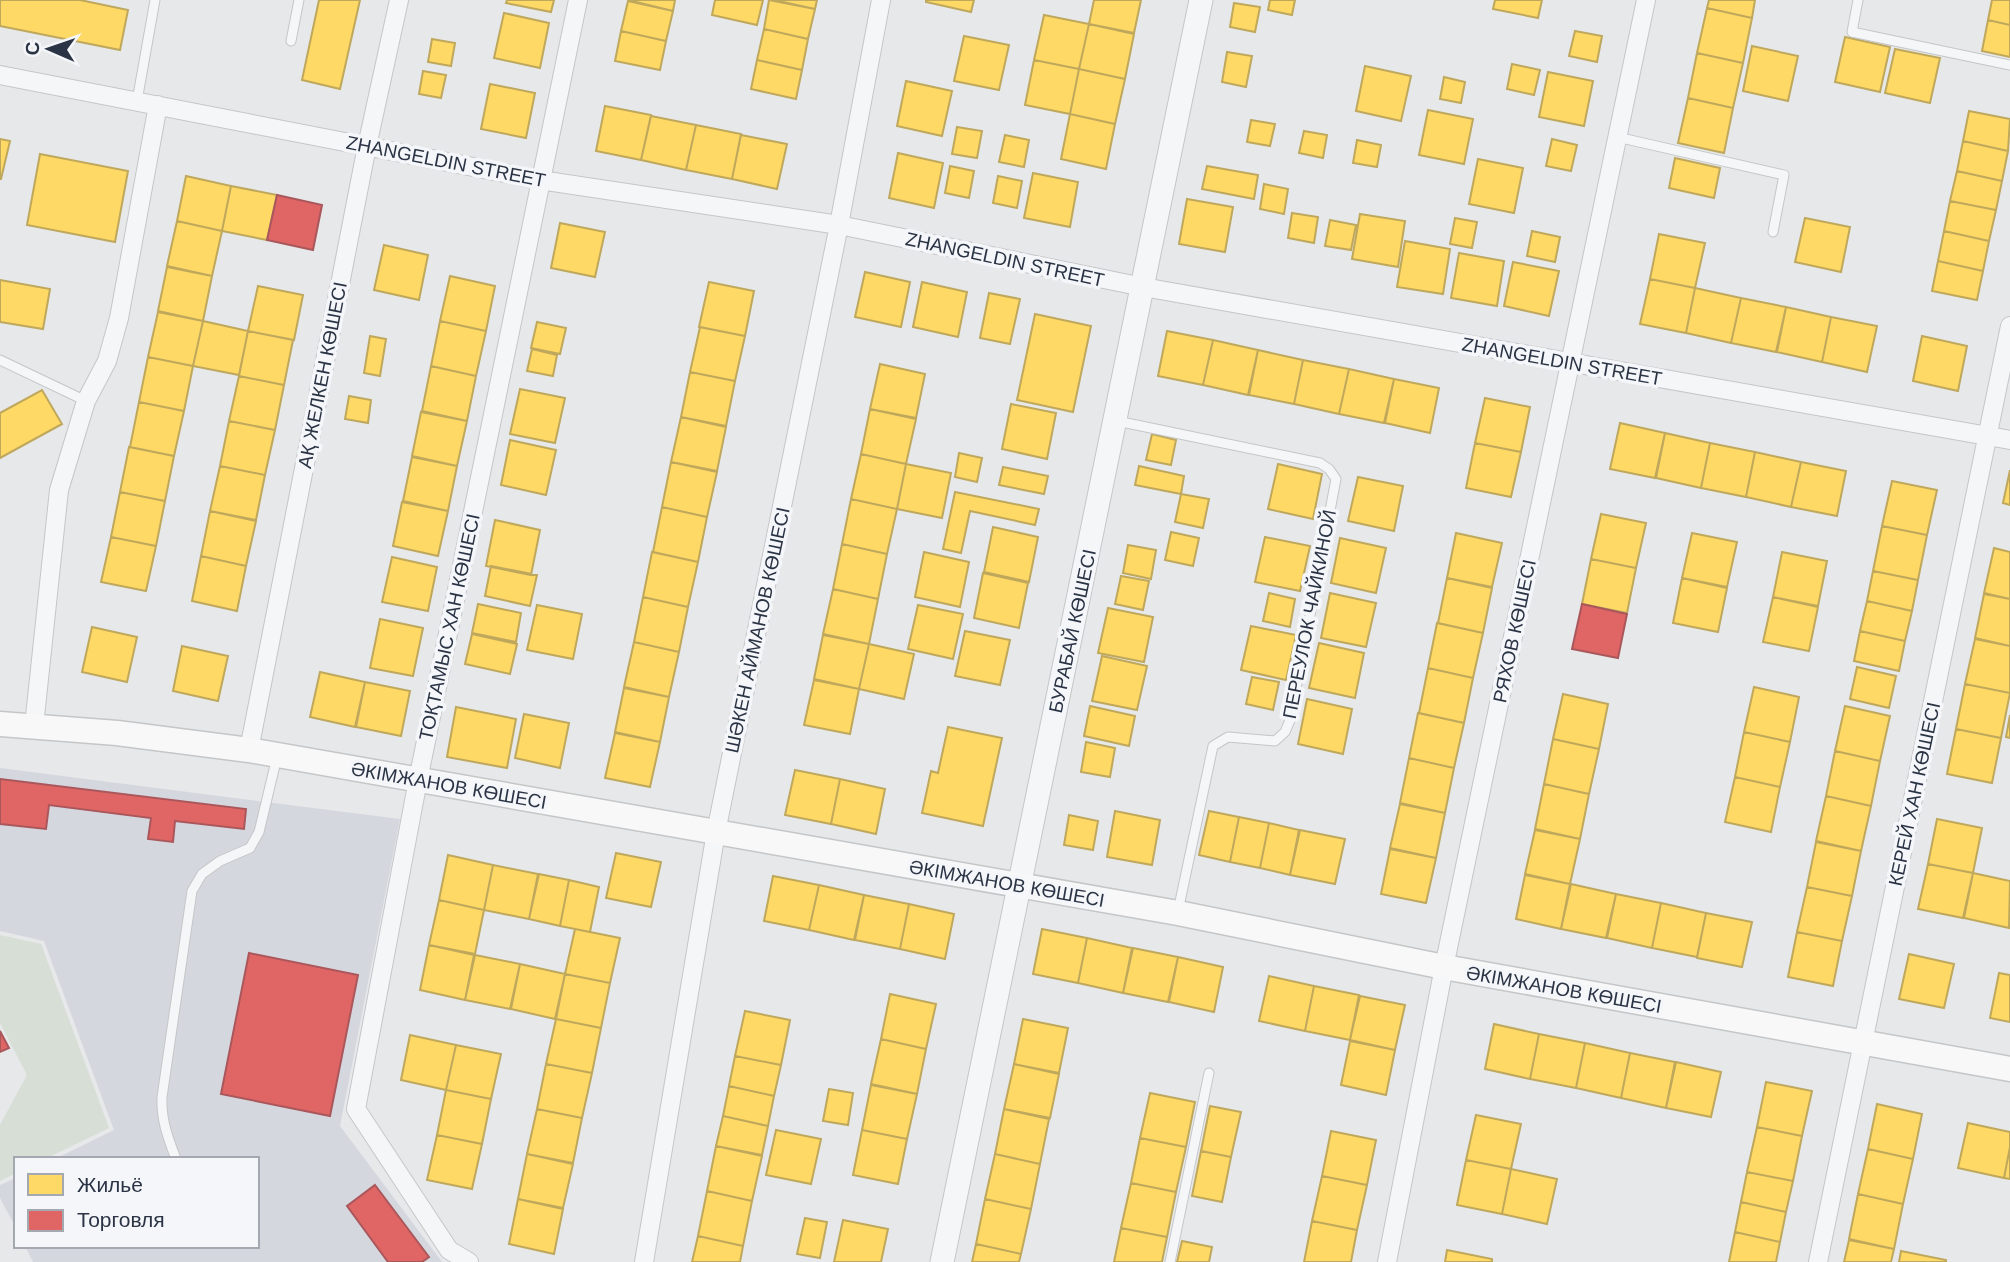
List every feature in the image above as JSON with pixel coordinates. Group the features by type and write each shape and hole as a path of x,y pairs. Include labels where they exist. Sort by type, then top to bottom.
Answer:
{"main road":[{"name":"ӘКІМЖАНОВ КӨШЕСІ","path":"0,724 117,733 249,750 1178,913 1444,967 2010,1069"}],"street":[{"name":"АҚ ЖЕЛКЕН КӨШЕСІ","path":"249,750 367,146 399,0"},
{"name":"ТОҚТАМЫС ХАН КӨШЕСІ","path":"469,1262 449,1250 356,1109 418,780 578,0"},
{"name":"ШӘКЕН АЙМАНОВ КӨШЕСІ","path":"644,1262 716,832 839,225 881,0"},
{"name":"БУРАБАЙ КӨШЕСІ","path":"942,1262 1201,0"},
{"name":"РЯХОВ КӨШЕСІ","path":"1387,1262 1444,967 1646,0"},
{"name":"ZHANGELDIN STREET","path":"0,75 540,180 839,225 1143,287 2010,440"},
{"path":"34,726 59,490 86,401 107,361 119,318 158,106"},
{"name":"КЕРЕЙ ХАН КӨШЕСІ","path":"1818,1262 2010,326"}],"lane":[{"path":"137,101 155,0"},
{"path":"291,41 299,0"},
{"path":"1858,0 1852,32 2010,65"},
{"path":"1617,137 1784,175 1773,232"},
{"path":"0,360 86,401"},
{"name":"ПЕРЕУЛОК ЧАЙКИНОЙ","path":"1115,421 1320,463 1329,469 1336,479 1290,720 1285,732 1275,741 1228,737 1213,746 1178,913"},
{"path":"175,1157 163,1121 162,1097 191,891 202,874 220,861 250,848 259,832 278,755"},
{"path":"1170,1262 1209,1073"}],"shaded area":[{"path":"0,768 400,819 340,1126 442,1262 33,1262 26,1248 259,1248 259,1157 59,1157 114,1130 44,941 0,931"},
{"path":"0,935 41,944 109,1128 49,1157 14,1157 14,1174 0,1181 0,1125 27,1075 0,1023"},
{"path":"14,1179 14,1224 0,1198 0,1185"}],"building: Жильё":[{"path":"0,0 80,0 128,10 120,50 0,26"},
{"path":"319,0 360,0 340,89 302,80"},
{"path":"507,0 554,0 551,12 506,3"},
{"path":"628,0 675,0 673,11"},
{"path":"715,0 763,0 757,25 712,15"},
{"path":"769,0 815,9 808,39 764,29"},
{"path":"774,0 817,0 815,9"},
{"path":"926,0 974,0 971,12"},
{"path":"1094,0 1141,0 1134,33 1089,24"},
{"path":"1270,0 1295,0 1292,15 1268,10"},
{"path":"1495,0 1542,0 1538,18 1493,9"},
{"path":"1709,0 1755,0 1752,18 1707,8"},
{"path":"1992,0 2010,0 2010,25 1988,20"},
{"path":"628,1 673,11 666,41 621,31"},
{"path":"1234,3 1260,7 1255,32 1230,27"},
{"path":"1707,8 1752,18 1743,63 1697,53"},
{"path":"504,13 549,23 540,68 494,58"},
{"path":"1044,15 1089,24 1079,69 1034,60"},
{"path":"1988,20 2010,25 2010,57 1982,51"},
{"path":"1089,24 1134,34 1125,79 1079,69"},
{"path":"764,29 808,39 802,70 757,60"},
{"path":"621,31 666,41 660,70 615,61"},
{"path":"1575,31 1602,36 1597,62 1569,56"},
{"path":"964,36 1009,45 999,90 954,81"},
{"path":"1845,37 1890,47 1880,92 1835,82"},
{"path":"432,39 455,43 451,66 428,62"},
{"path":"1752,46 1798,56 1788,101 1743,91"},
{"path":"1895,49 1940,58 1930,103 1885,93"},
{"path":"1227,52 1252,56 1246,87 1222,82"},
{"path":"1697,53 1743,63 1733,108 1688,98"},
{"path":"757,60 802,70 796,99 751,89"},
{"path":"1034,60 1079,69 1070,114 1025,105"},
{"path":"1512,64 1540,70 1534,95 1507,89"},
{"path":"1365,66 1411,76 1401,121 1356,111"},
{"path":"1079,69 1125,79 1115,124 1070,114"},
{"path":"423,71 446,75 441,98 419,94"},
{"path":"1548,72 1593,81 1584,126 1539,117"},
{"path":"1444,77 1465,82 1461,103 1440,99"},
{"path":"906,81 952,91 942,136 897,126"},
{"path":"490,84 535,93 526,138 481,129"},
{"path":"1688,98 1733,108 1724,153 1678,143"},
{"path":"605,106 651,115 641,160 596,151"},
{"path":"1428,110 1473,119 1464,164 1419,155"},
{"path":"1969,111 2010,119 2008,151 1963,141"},
{"path":"1070,114 1115,124 1106,169 1061,159"},
{"path":"651,116 696,125 686,170 641,160"},
{"path":"1251,120 1275,124 1270,146 1247,142"},
{"path":"696,125 741,134 732,179 686,170"},
{"path":"957,127 982,131 977,158 952,154"},
{"path":"1304,131 1327,135 1323,158 1299,153"},
{"path":"741,135 787,144 777,189 732,179"},
{"path":"1005,135 1029,140 1024,167 999,162"},
{"path":"0,139 10,141 1,179 0,179"},
{"path":"1552,139 1577,145 1571,171 1546,166"},
{"path":"1357,140 1381,145 1377,167 1353,163"},
{"path":"1963,141 2008,151 2002,181 1957,171"},
{"path":"898,153 943,163 934,208 889,198"},
{"path":"40,154 128,171 115,242 27,225"},
{"path":"1675,158 1720,168 1714,198 1669,188"},
{"path":"1478,159 1523,168 1514,213 1469,204"},
{"path":"950,166 974,171 969,198 945,193"},
{"path":"1207,166 1258,175 1254,199 1202,189"},
{"path":"1957,171 2002,181 1996,210 1950,201"},
{"path":"1033,173 1078,182 1070,227 1024,218"},
{"path":"186,176 231,186 222,231 177,221"},
{"path":"998,176 1022,181 1017,208 993,203"},
{"path":"1264,184 1288,189 1284,214 1260,209"},
{"path":"231,186 277,195 267,240 222,231"},
{"path":"1187,199 1233,207 1225,252 1179,244"},
{"path":"1950,201 1996,210 1989,241 1944,231"},
{"path":"1292,213 1318,217 1314,243 1288,238"},
{"path":"1360,214 1405,221 1398,267 1352,259"},
{"path":"1455,218 1477,222 1472,248 1450,244"},
{"path":"1805,218 1850,227 1841,272 1795,262"},
{"path":"1330,220 1356,225 1351,250 1325,246"},
{"path":"177,221 222,231 212,276 167,266"},
{"path":"560,223 605,232 595,277 551,268"},
{"path":"1532,231 1560,237 1555,262 1527,256"},
{"path":"1944,231 1989,241 1983,271 1938,261"},
{"path":"1659,234 1705,243 1695,288 1650,279"},
{"path":"1405,241 1450,249 1443,294 1397,287"},
{"path":"384,245 428,255 419,300 374,290"},
{"path":"1459,253 1504,261 1497,306 1451,298"},
{"path":"1938,261 1983,271 1977,300 1932,291"},
{"path":"1513,262 1559,271 1549,316 1504,306"},
{"path":"167,267 212,276 203,321 158,311"},
{"path":"865,272 910,282 901,327 855,317"},
{"path":"450,276 495,286 486,331 440,321"},
{"path":"1650,279 1695,288 1686,333 1640,324"},
{"path":"0,280 50,289 43,329 0,322"},
{"path":"709,282 754,291 745,336 699,327"},
{"path":"922,282 967,292 958,337 913,327"},
{"path":"258,286 303,295 294,340 248,331"},
{"path":"1695,288 1741,298 1731,343 1686,333"},
{"path":"989,293 1020,299 1010,344 980,338"},
{"path":"1741,298 1786,307 1776,352 1731,343"},
{"path":"1786,307 1831,317 1822,362 1777,352"},
{"path":"158,312 203,321 193,366 148,357"},
{"path":"1035,314 1091,326 1073,412 1017,400"},
{"path":"1831,317 1877,326 1867,372 1822,362"},
{"path":"203,321 248,331 239,375 193,366"},
{"path":"440,321 486,331 476,376 431,366"},
{"path":"537,322 566,328 560,354 531,348"},
{"path":"700,327 745,336 735,381 690,372"},
{"path":"248,331 293,340 284,385 239,376"},
{"path":"1167,331 1213,340 1203,385 1158,376"},
{"path":"370,336 386,339 380,376 364,373"},
{"path":"1922,336 1967,346 1958,391 1913,381"},
{"path":"1213,340 1258,350 1248,395 1203,385"},
{"path":"532,349 557,355 553,376 527,371"},
{"path":"1258,350 1303,360 1294,404 1249,395"},
{"path":"148,357 193,366 184,411 139,402"},
{"path":"1303,360 1349,369 1339,414 1294,404"},
{"path":"880,364 925,374 916,418 870,409"},
{"path":"431,366 476,376 467,421 422,411"},
{"path":"1349,369 1394,379 1384,423 1339,414"},
{"path":"690,372 735,381 726,426 681,417"},
{"path":"239,376 284,385 275,430 229,421"},
{"path":"1394,379 1439,388 1430,433 1385,423"},
{"path":"520,389 565,398 555,443 510,434"},
{"path":"42,390 62,424 0,458 0,413"},
{"path":"349,396 371,400 368,423 345,419"},
{"path":"1485,398 1530,407 1521,452 1475,443"},
{"path":"139,402 184,411 174,456 130,447"},
{"path":"1011,404 1056,413 1047,459 1002,449"},
{"path":"870,409 916,419 906,464 861,454"},
{"path":"421,412 467,421 457,466 412,456"},
{"path":"681,417 726,427 717,471 671,462"},
{"path":"229,421 275,430 265,475 220,466"},
{"path":"1620,423 1665,433 1655,478 1610,469"},
{"path":"1665,433 1710,443 1701,488 1656,478"},
{"path":"1152,434 1176,440 1171,465 1146,460"},
{"path":"510,440 556,450 546,495 501,485"},
{"path":"1475,443 1521,452 1511,497 1466,488"},
{"path":"1710,443 1755,452 1746,497 1701,488"},
{"path":"129,447 174,456 165,501 120,492"},
{"path":"1755,452 1801,462 1791,507 1746,497"},
{"path":"959,453 982,458 977,482 955,477"},
{"path":"861,454 906,464 897,509 851,499"},
{"path":"412,457 457,466 448,511 403,501"},
{"path":"671,462 717,472 707,517 662,507"},
{"path":"1801,462 1846,471 1837,516 1791,507"},
{"path":"906,464 951,473 942,518 897,509"},
{"path":"1278,464 1322,474 1313,519 1268,509"},
{"path":"220,466 265,475 256,520 210,511"},
{"path":"1139,466 1184,476 1181,494 1135,485"},
{"path":"1003,467 1048,476 1044,494 999,485"},
{"path":"2010,470 2010,505 2003,503"},
{"path":"1358,477 1403,486 1394,531 1348,521"},
{"path":"1892,481 1937,490 1927,535 1882,526"},
{"path":"120,492 165,501 156,546 111,537"},
{"path":"955,492 1039,509 1035,525 970,511 961,553 943,549"},
{"path":"1181,494 1209,499 1203,528 1175,522"},
{"path":"851,499 897,509 887,554 842,544"},
{"path":"402,502 448,511 438,556 393,546"},
{"path":"662,507 707,517 698,562 653,552"},
{"path":"210,511 256,521 246,566 201,556"},
{"path":"1601,514 1646,523 1636,568 1591,559"},
{"path":"495,520 540,530 531,575 486,566"},
{"path":"1882,526 1927,535 1918,580 1873,571"},
{"path":"993,527 1038,537 1029,582 984,572"},
{"path":"1171,532 1199,538 1193,566 1165,560"},
{"path":"1456,533 1502,543 1492,587 1447,578"},
{"path":"1692,533 1737,542 1727,587 1682,578"},
{"path":"111,537 156,546 146,591 101,582"},
{"path":"1265,537 1310,546 1300,591 1255,582"},
{"path":"1340,538 1386,548 1376,593 1331,583"},
{"path":"842,544 887,554 878,599 833,589"},
{"path":"1128,545 1156,550 1151,579 1123,573"},
{"path":"1994,548 2010,552 2010,599 1984,593"},
{"path":"652,552 698,562 688,607 643,597"},
{"path":"924,552 969,562 960,607 915,597"},
{"path":"1782,552 1827,561 1818,606 1773,597"},
{"path":"201,556 246,566 237,611 192,601"},
{"path":"392,557 437,567 428,611 382,602"},
{"path":"1591,559 1636,568 1627,613 1582,604"},
{"path":"491,566 537,575 530,606 485,596"},
{"path":"1873,571 1918,580 1912,611 1867,601"},
{"path":"983,573 1028,583 1019,628 974,618"},
{"path":"1121,576 1149,581 1143,610 1115,604"},
{"path":"1447,578 1492,588 1483,633 1438,623"},
{"path":"1682,578 1727,588 1718,632 1673,623"},
{"path":"833,589 878,599 869,644 823,634"},
{"path":"1269,593 1295,599 1290,627 1263,621"},
{"path":"1330,593 1376,603 1366,647 1321,638"},
{"path":"1984,594 2010,599 2010,646 1975,638"},
{"path":"643,597 688,607 679,652 634,642"},
{"path":"1773,597 1818,607 1809,651 1763,642"},
{"path":"1867,601 1912,611 1905,641 1860,631"},
{"path":"478,604 521,613 516,642 472,633"},
{"path":"537,605 582,614 573,659 527,650"},
{"path":"918,605 963,614 953,659 908,649"},
{"path":"1108,608 1153,617 1144,662 1098,653"},
{"path":"380,619 423,628 413,676 370,668"},
{"path":"1437,623 1483,633 1473,678 1428,668"},
{"path":"1251,626 1296,635 1286,680 1241,670"},
{"path":"92,627 137,637 127,682 82,672"},
{"path":"965,631 1010,640 1000,685 955,676"},
{"path":"1860,631 1905,641 1899,671 1854,661"},
{"path":"472,634 517,644 510,674 465,664"},
{"path":"823,635 869,644 859,689 814,679"},
{"path":"1975,639 2010,646 2010,693 1965,684"},
{"path":"634,642 679,652 669,697 624,687"},
{"path":"1319,643 1364,653 1355,698 1309,688"},
{"path":"869,644 914,654 904,699 859,689"},
{"path":"182,646 228,656 218,701 173,691"},
{"path":"1102,656 1147,666 1137,710 1092,701"},
{"path":"1857,667 1896,676 1889,708 1850,699"},
{"path":"1428,668 1473,678 1464,723 1419,713"},
{"path":"320,672 365,682 355,727 310,717"},
{"path":"1252,677 1279,682 1273,710 1246,704"},
{"path":"814,680 859,689 850,734 804,725"},
{"path":"365,682 410,691 401,736 356,727"},
{"path":"1965,684 2010,693 2001,738 1956,729"},
{"path":"1754,687 1799,697 1790,742 1744,732"},
{"path":"624,688 669,697 660,742 615,732"},
{"path":"1563,694 1608,704 1599,749 1553,739"},
{"path":"1307,699 1352,709 1343,754 1298,744"},
{"path":"1090,706 1135,716 1129,746 1084,736"},
{"path":"1845,706 1890,716 1880,761 1835,751"},
{"path":"456,707 516,719 507,768 447,757"},
{"path":"1418,713 1464,723 1454,768 1409,758"},
{"path":"524,714 569,723 560,768 515,758"},
{"path":"2010,715 2010,738 2006,737"},
{"path":"948,727 1002,738 983,826 922,813 931,771 938,773"},
{"path":"1956,729 2001,738 1992,783 1947,774"},
{"path":"1744,732 1790,742 1780,787 1735,777"},
{"path":"615,733 660,742 650,787 605,778"},
{"path":"1553,739 1599,749 1589,794 1544,784"},
{"path":"1086,742 1115,748 1110,777 1081,772"},
{"path":"1835,751 1880,761 1871,806 1826,796"},
{"path":"1409,758 1454,768 1445,813 1400,803"},
{"path":"795,770 840,779 831,824 785,815"},
{"path":"1735,777 1780,787 1771,832 1725,822"},
{"path":"840,779 885,789 876,834 831,824"},
{"path":"1544,784 1589,794 1580,839 1535,829"},
{"path":"1826,796 1871,806 1861,851 1816,841"},
{"path":"1400,804 1445,813 1436,858 1390,848"},
{"path":"1115,811 1160,820 1152,865 1107,857"},
{"path":"1209,811 1239,817 1230,862 1199,855"},
{"path":"1069,815 1098,821 1093,850 1064,845"},
{"path":"1239,817 1269,823 1260,868 1230,862"},
{"path":"1937,819 1982,828 1973,873 1928,864"},
{"path":"1269,823 1299,830 1290,875 1260,868"},
{"path":"1300,830 1345,839 1335,884 1290,875"},
{"path":"1535,830 1580,839 1570,884 1525,874"},
{"path":"1816,842 1861,851 1852,896 1807,887"},
{"path":"1390,849 1436,858 1426,903 1381,894"},
{"path":"616,853 661,862 651,907 606,898"},
{"path":"448,855 493,865 484,910 439,900"},
{"path":"1928,864 1973,873 1963,918 1918,909"},
{"path":"493,865 538,874 529,919 484,910"},
{"path":"1973,873 2010,881 2009,928 1964,918"},
{"path":"539,874 569,880 560,926 529,919"},
{"path":"1525,875 1570,884 1561,929 1516,919"},
{"path":"773,876 819,885 809,930 764,921"},
{"path":"569,880 599,887 590,932 560,926"},
{"path":"1571,884 1616,894 1606,938 1561,929"},
{"path":"819,885 864,895 854,940 809,930"},
{"path":"1807,887 1852,896 1842,941 1797,932"},
{"path":"1616,894 1661,903 1652,948 1607,938"},
{"path":"864,895 909,904 900,949 855,940"},
{"path":"439,900 484,910 475,954 429,945"},
{"path":"1661,903 1706,913 1697,957 1652,948"},
{"path":"909,904 954,914 945,959 900,949"},
{"path":"1706,913 1752,922 1742,967 1697,958"},
{"path":"575,929 620,938 610,983 565,974"},
{"path":"1042,929 1087,938 1078,983 1033,974"},
{"path":"1797,932 1842,941 1833,986 1788,977"},
{"path":"1087,938 1132,948 1123,993 1078,983"},
{"path":"429,945 474,955 465,1000 420,990"},
{"path":"1133,948 1178,957 1168,1002 1123,993"},
{"path":"1909,954 1954,964 1944,1008 1899,999"},
{"path":"475,955 520,964 510,1009 465,1000"},
{"path":"1178,957 1223,967 1214,1012 1169,1002"},
{"path":"520,964 565,974 555,1019 511,1009"},
{"path":"1999,973 2010,975 2010,1022 1990,1018"},
{"path":"565,974 610,983 601,1028 556,1019"},
{"path":"1269,976 1314,986 1305,1031 1259,1021"},
{"path":"1314,986 1359,995 1350,1040 1305,1031"},
{"path":"890,994 936,1004 926,1049 881,1039"},
{"path":"1360,996 1405,1005 1395,1050 1350,1040"},
{"path":"745,1011 790,1020 781,1065 735,1056"},
{"path":"556,1019 601,1028 592,1073 546,1064"},
{"path":"1023,1019 1068,1028 1059,1073 1014,1064"},
{"path":"1494,1024 1539,1034 1530,1079 1485,1069"},
{"path":"1539,1034 1585,1043 1576,1088 1530,1079"},
{"path":"410,1035 456,1045 446,1090 401,1080"},
{"path":"881,1039 926,1049 917,1094 871,1084"},
{"path":"1350,1041 1395,1050 1386,1095 1341,1085"},
{"path":"1585,1043 1630,1053 1621,1098 1576,1088"},
{"path":"456,1045 501,1054 491,1099 446,1090"},
{"path":"1630,1053 1675,1062 1666,1108 1621,1098"},
{"path":"735,1056 781,1065 774,1096 729,1086"},
{"path":"1676,1062 1721,1072 1711,1117 1666,1108"},
{"path":"546,1064 592,1073 582,1118 537,1109"},
{"path":"1014,1064 1059,1074 1050,1118 1004,1109"},
{"path":"1766,1082 1812,1091 1802,1136 1757,1127"},
{"path":"871,1085 917,1094 907,1139 862,1130"},
{"path":"729,1086 774,1096 768,1126 723,1116"},
{"path":"829,1089 853,1093 848,1125 823,1121"},
{"path":"446,1090 491,1099 482,1144 437,1135"},
{"path":"1150,1093 1195,1102 1186,1147 1140,1138"},
{"path":"1877,1104 1922,1114 1913,1159 1868,1149"},
{"path":"1210,1106 1241,1112 1231,1157 1201,1151"},
{"path":"537,1109 582,1118 573,1163 527,1154"},
{"path":"1004,1109 1049,1119 1040,1164 995,1154"},
{"path":"1476,1115 1521,1124 1511,1169 1466,1160"},
{"path":"723,1116 768,1126 762,1155 716,1146"},
{"path":"1968,1123 2010,1132 2004,1178 1958,1168"},
{"path":"1757,1127 1802,1136 1793,1181 1747,1172"},
{"path":"776,1130 821,1139 811,1184 766,1175"},
{"path":"862,1130 907,1139 898,1184 853,1175"},
{"path":"1331,1131 1376,1140 1367,1185 1322,1176"},
{"path":"437,1135 482,1144 472,1189 427,1180"},
{"path":"1140,1138 1186,1147 1176,1192 1131,1183"},
{"path":"716,1146 762,1156 752,1201 707,1191"},
{"path":"2010,1147 2010,1179 2004,1178"},
{"path":"1868,1149 1913,1159 1903,1204 1858,1194"},
{"path":"1201,1151 1231,1157 1222,1202 1192,1196"},
{"path":"527,1154 573,1164 563,1208 518,1199"},
{"path":"995,1154 1040,1164 1031,1209 985,1199"},
{"path":"1466,1160 1511,1169 1502,1214 1457,1205"},
{"path":"1511,1169 1557,1179 1547,1224 1502,1214"},
{"path":"1747,1172 1793,1181 1786,1212 1741,1202"},
{"path":"1322,1176 1367,1185 1357,1230 1312,1221"},
{"path":"1131,1183 1176,1192 1167,1237 1121,1228"},
{"path":"707,1191 752,1201 743,1246 698,1236"},
{"path":"1858,1194 1903,1204 1894,1249 1849,1239"},
{"path":"518,1199 563,1209 554,1254 509,1244"},
{"path":"985,1199 1031,1209 1021,1254 976,1244"},
{"path":"1741,1202 1786,1212 1780,1242 1735,1232"},
{"path":"805,1218 827,1222 820,1258 797,1254"},
{"path":"843,1220 888,1229 881,1262 834,1262"},
{"path":"1312,1221 1357,1230 1351,1262 1304,1262"},
{"path":"1121,1228 1167,1237 1162,1262 1114,1262"},
{"path":"1735,1232 1780,1242 1776,1262 1729,1262"},
{"path":"698,1236 743,1246 740,1262 692,1262"},
{"path":"1849,1240 1894,1249 1891,1262 1844,1262"},
{"path":"1182,1241 1212,1247 1209,1262 1177,1262"},
{"path":"976,1244 1021,1254 1019,1262 972,1262"},
{"path":"1447,1250 1492,1259 1492,1262 1445,1262"},
{"path":"1901,1251 1946,1260 1946,1262 1899,1262"}],"building: Торговля":[{"path":"277,195 322,205 313,250 267,240"},
{"path":"1582,604 1627,614 1618,658 1572,649"},
{"path":"0,779 246,809 244,829 175,821 173,842 148,839 151,818 49,805 46,829 0,824"},
{"path":"249,953 358,975 330,1116 221,1094"},
{"path":"0,1031 9,1048 0,1052"},
{"path":"375,1185 429,1257 422,1262 388,1262 347,1206"}]}
